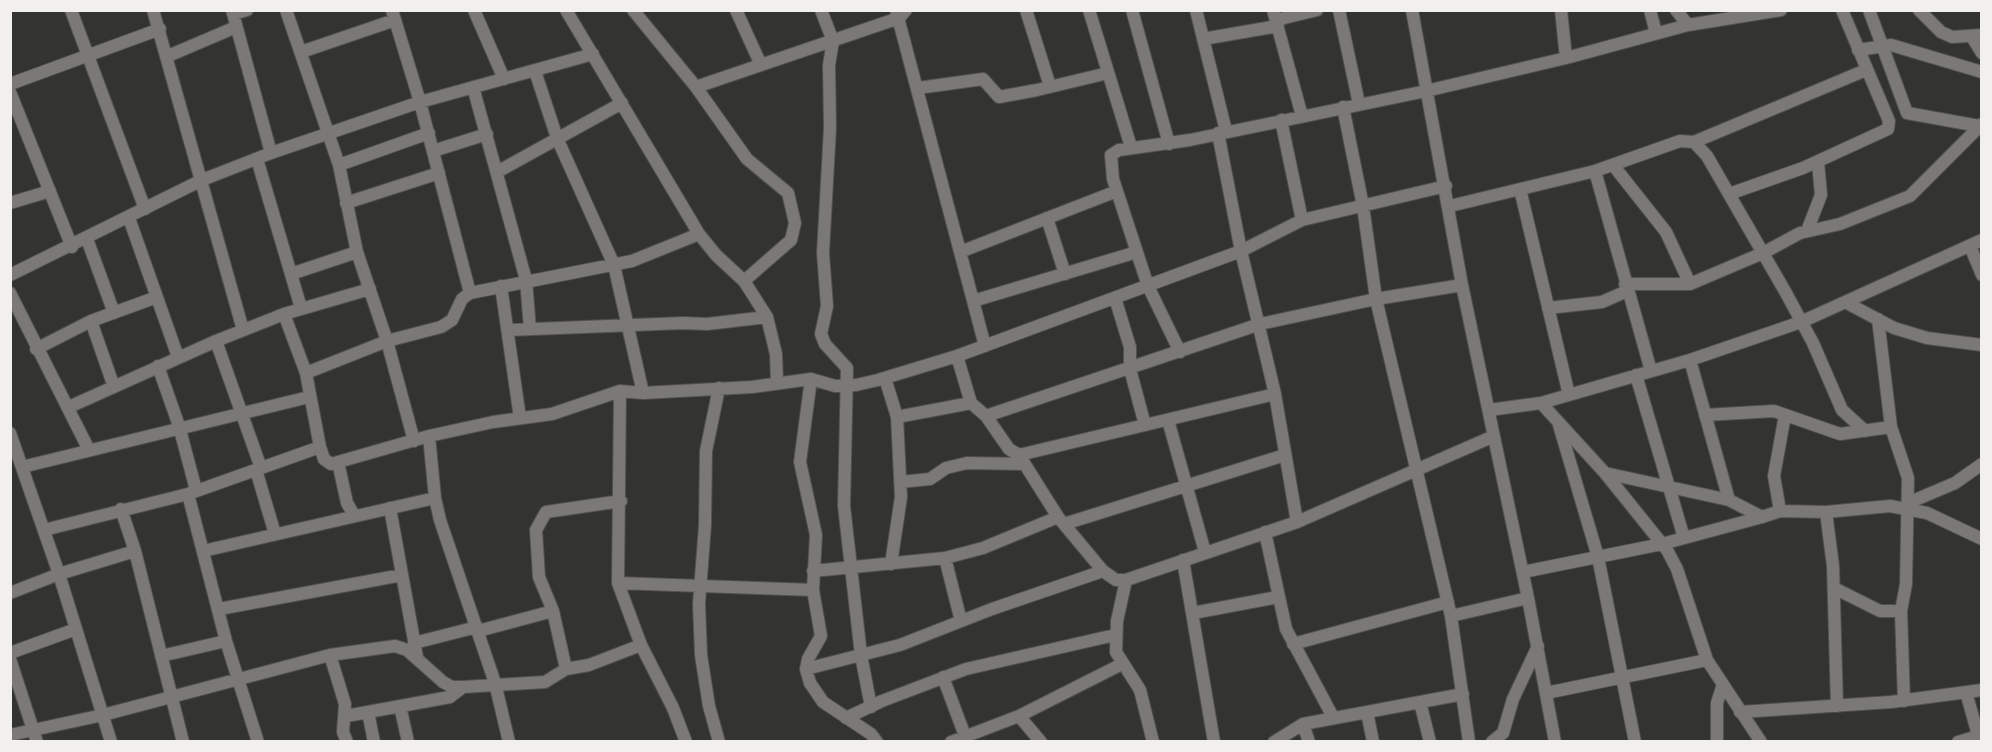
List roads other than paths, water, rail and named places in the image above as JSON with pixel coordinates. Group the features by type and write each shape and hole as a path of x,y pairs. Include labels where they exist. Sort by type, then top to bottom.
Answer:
{"street":[{"path":"71,10 145,209"},
{"path":"153,10 168,56 243,330"},
{"path":"247,10 232,12 271,153"},
{"path":"286,10 330,134 339,165 357,252 387,341 414,441"},
{"path":"474,10 504,79"},
{"path":"566,10 699,234 716,255 744,281 766,317 776,354 777,382"},
{"path":"633,10 696,87 747,159 788,193 795,223 791,240 744,281"},
{"path":"736,10 761,65"},
{"path":"821,10 833,41 828,65 830,128 822,253 828,306 821,334 825,344 847,368 844,506 861,655 871,706"},
{"path":"1026,10 1050,86"},
{"path":"1089,10 1131,147"},
{"path":"1132,10 1169,144"},
{"path":"1196,10 1222,132 1241,251 1275,394 1297,522"},
{"path":"1203,39 1317,10"},
{"path":"1339,10 1359,104"},
{"path":"1412,10 1450,206 1462,285 1538,646 1555,741"},
{"path":"1561,10 1566,58"},
{"path":"1650,10 1656,33"},
{"path":"1676,10 1688,25"},
{"path":"1180,352 1148,286 1117,191 1110,164 1111,155 1131,147 1169,144 1426,91 1566,58 1688,25 1781,10"},
{"path":"1729,194 1818,162 1888,129 1889,121 1842,10"},
{"path":"1869,10 1907,113 1980,125"},
{"path":"1919,10 1941,32 1952,37 1977,36 1982,53"},
{"path":"696,87 833,41 900,13 985,346"},
{"path":"301,52 394,15 429,133 470,293"},
{"path":"1275,19 1302,116"},
{"path":"168,56 236,27"},
{"path":"10,84 160,29"},
{"path":"1858,50 1881,45 1912,50 1982,72"},
{"path":"10,275 72,247 202,180 271,153 420,102 593,54"},
{"path":"1450,206 1595,171 1680,141 1694,142 1866,70"},
{"path":"535,71 557,138 614,266 643,393"},
{"path":"918,88 983,79 999,96 1108,73"},
{"path":"473,87 526,280 530,329"},
{"path":"10,92 72,247"},
{"path":"497,172 622,104"},
{"path":"1343,107 1363,206 1376,299 1451,616 1469,741"},
{"path":"1281,120 1302,220"},
{"path":"1548,308 1602,302 1626,288 1690,284 1763,254 1807,231 1840,224 1910,196 1980,125"},
{"path":"339,165 429,133"},
{"path":"433,151 487,134"},
{"path":"1694,142 1707,156 1801,322 1842,410 1865,430"},
{"path":"257,159 301,308"},
{"path":"1807,231 1821,195 1818,162"},
{"path":"1613,165 1666,232 1690,284"},
{"path":"1595,171 1651,371"},
{"path":"346,203 439,173"},
{"path":"284,314 306,373 320,447 327,463 338,462 429,436 577,407 620,391 643,393 811,379 835,386 845,386 885,378 957,356 1241,251 1302,220 1446,186"},
{"path":"1520,189 1569,395"},
{"path":"10,203 50,191"},
{"path":"960,252 1117,191"},
{"path":"129,218 178,357"},
{"path":"1047,218 1065,274"},
{"path":"306,373 387,341 441,327 452,320 462,299 470,293 526,280 614,266 699,234"},
{"path":"87,239 114,313"},
{"path":"1489,410 1541,403 1690,360 1801,322 1976,243 1982,275"},
{"path":"291,274 357,252"},
{"path":"973,302 1137,252"},
{"path":"986,416 1260,324 1376,299 1462,285"},
{"path":"501,286 520,418"},
{"path":"69,407 243,330 301,308 370,289"},
{"path":"10,293 36,349 69,407 89,450"},
{"path":"36,349 91,321 157,297"},
{"path":"1115,298 1130,347 1130,369 1145,426"},
{"path":"1847,303 1878,320 1927,338 1982,345"},
{"path":"508,330 707,324 766,317"},
{"path":"1878,320 1891,427 1907,472 1906,585 1901,611 1904,700"},
{"path":"91,321 114,387"},
{"path":"216,341 259,469 275,534"},
{"path":"957,356 971,403 986,416 1009,449 1021,460 1061,521 1103,571 1116,580 1126,580 1297,522 1415,468 1494,436"},
{"path":"1690,360 1729,500"},
{"path":"158,366 179,426 203,551 254,741"},
{"path":"1636,375 1684,538"},
{"path":"885,378 897,417 900,482 900,510 891,564"},
{"path":"811,379 800,462 816,535 813,590 820,636 808,659 806,669 810,683 823,702 871,734 877,741"},
{"path":"719,388 706,450 705,525 699,586 701,655 709,706 719,741"},
{"path":"620,391 621,501 618,583 641,645 673,708 686,741"},
{"path":"900,482 930,479 946,468 967,463 1021,460 1275,394"},
{"path":"22,467 179,426 309,397"},
{"path":"897,417 971,403"},
{"path":"1541,403 1605,473 1662,544 1677,569 1707,660 1761,741"},
{"path":"1705,415 1762,410 1785,415 1840,434 1891,427"},
{"path":"1780,511 1774,476 1785,415"},
{"path":"1168,420 1205,552"},
{"path":"1559,423 1598,557 1635,741"},
{"path":"10,433 14,455 22,467 59,574 111,741"},
{"path":"429,436 435,498 495,683 509,741"},
{"path":"44,530 192,492 320,447"},
{"path":"813,571 945,558 1285,455"},
{"path":"338,462 347,503 354,515"},
{"path":"1908,506 1955,483 1982,464"},
{"path":"1605,473 1729,500 1762,517"},
{"path":"203,551 435,498"},
{"path":"566,669 553,611 538,577 536,530 546,512 621,501"},
{"path":"1522,572 1662,544 1780,511 1826,512 1908,506 1982,539"},
{"path":"390,508 417,657"},
{"path":"121,509 135,551 183,741"},
{"path":"1826,512 1834,588 1837,706"},
{"path":"1265,532 1278,597 1293,644 1333,717"},
{"path":"10,593 59,574 135,551"},
{"path":"945,558 961,621"},
{"path":"1183,560 1214,741"},
{"path":"806,669 900,645 1103,571"},
{"path":"219,609 402,575"},
{"path":"1126,580 1115,635 1116,652 1140,690 1153,741"},
{"path":"618,583 813,590"},
{"path":"1834,588 1880,611 1901,611"},
{"path":"1193,613 1278,597"},
{"path":"1451,616 1528,598"},
{"path":"1293,644 1448,602"},
{"path":"414,643 553,611"},
{"path":"10,653 76,629"},
{"path":"846,718 943,677 990,661 1115,635"},
{"path":"161,656 226,641"},
{"path":"10,735 32,728 103,715 330,655 395,646 417,657 443,682 452,687 463,687 495,683 545,682 566,669 589,665 641,645"},
{"path":"1492,741 1503,733 1513,699 1538,646"},
{"path":"330,655 346,716 343,732 345,741"},
{"path":"10,658 37,741"},
{"path":"1546,693 1707,660"},
{"path":"951,741 1019,716 1122,664"},
{"path":"943,677 965,736"},
{"path":"1717,741 1717,703 1723,684"},
{"path":"346,716 450,697 463,687"},
{"path":"1740,712 1904,700 1982,690"},
{"path":"1958,741 1979,739 1966,692"},
{"path":"1280,740 1303,724 1463,694"},
{"path":"1420,702 1430,741"},
{"path":"400,706 408,741"},
{"path":"368,712 374,741"},
{"path":"1367,712 1373,741"},
{"path":"1019,716 1041,741"},
{"path":"1303,724 1309,741"}]}
